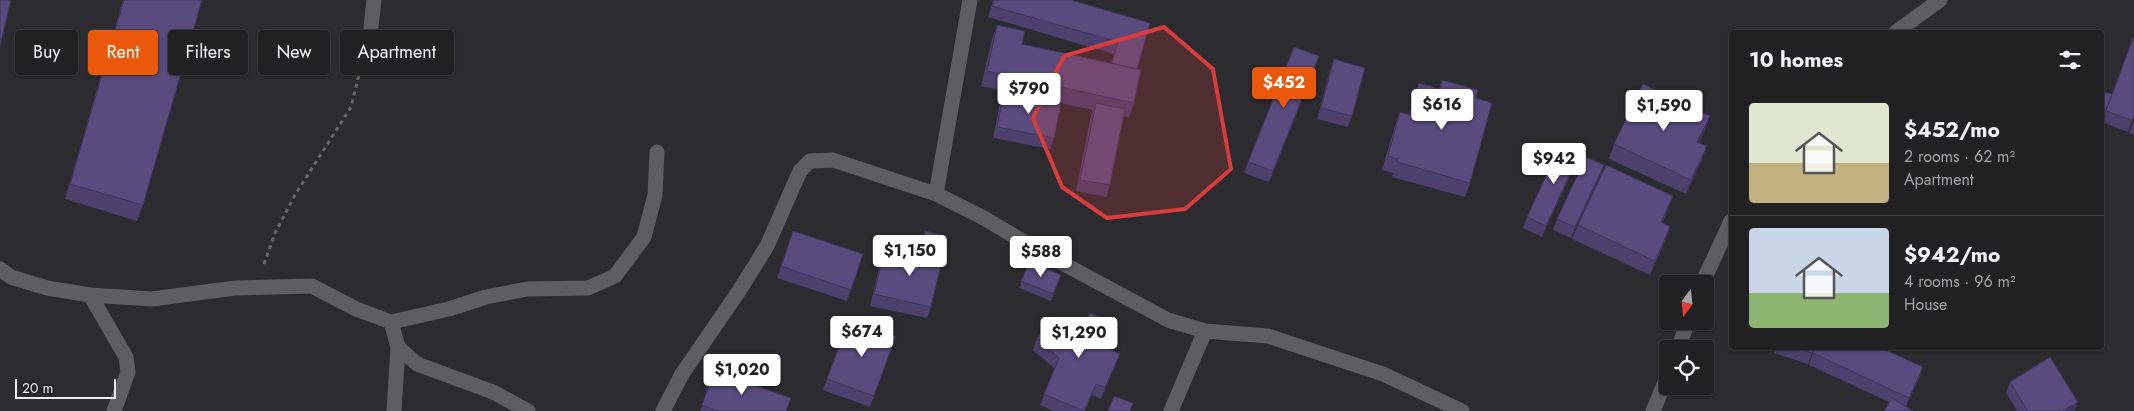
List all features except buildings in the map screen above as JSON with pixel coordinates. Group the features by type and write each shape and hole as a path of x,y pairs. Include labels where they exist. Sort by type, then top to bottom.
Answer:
{"street":[{"path":"371,27 374,0"},
{"path":"936,194 970,0"},
{"path":"1899,30 1940,0"},
{"path":"0,269 11,277 47,288 90,295 152,298 235,288 312,286 356,309 391,322 449,309 486,297 527,289 588,288 615,276 644,238 654,195 656,152"},
{"path":"663,411 682,374 767,246 800,171 810,161 833,160 936,194 982,216 1036,249 1168,320 1205,331 1268,336 1384,374 1462,411"},
{"path":"1706,275 1729,225"},
{"path":"90,295 126,357 128,372 114,411"},
{"path":"391,322 398,347 394,411"},
{"path":"1172,411 1205,331"},
{"path":"398,347 417,364 493,392 528,411"},
{"path":"1653,411 1659,395"}],"path":[{"path":"256,288 275,233 295,195 351,107 371,27"}],"highlighted area":[{"path":"1164,27 1213,69 1231,169 1185,209 1107,218 1062,187 1033,118 1064,56"}]}
